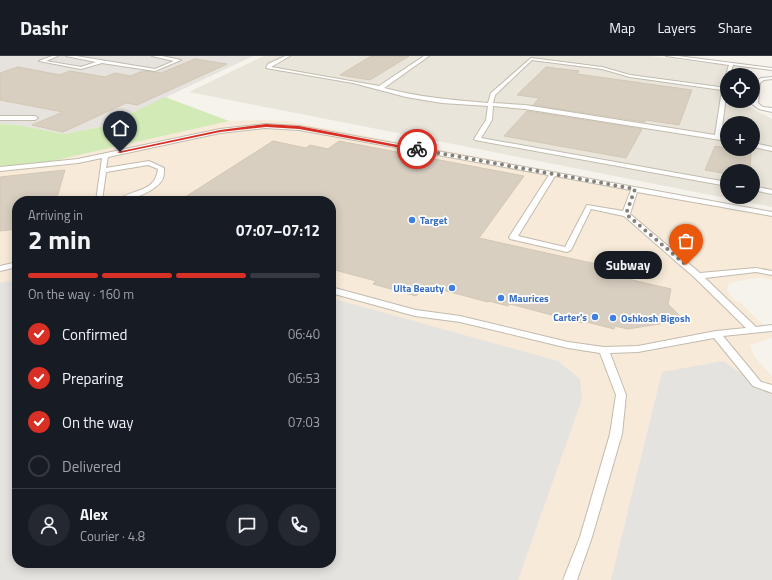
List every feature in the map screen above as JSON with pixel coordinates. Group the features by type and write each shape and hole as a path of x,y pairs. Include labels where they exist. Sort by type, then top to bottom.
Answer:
{"lane":[{"path":"56,56 41,61 82,68 101,61"},
{"path":"68,56 155,70 179,60 154,56"},
{"path":"288,56 270,65 268,68 380,88 406,96 435,100 490,105 525,108 718,137 726,87 630,76 602,68 531,59 493,94 490,105 490,120 477,139 720,183"},
{"path":"380,88 427,56"},
{"path":"668,56 772,69"},
{"path":"730,68 731,64"},
{"path":"772,78 763,79 758,82 755,104 761,108 772,110"},
{"path":"0,118 35,118"},
{"path":"0,169 78,161 220,131 266,126 299,128 772,214"},
{"path":"760,146 772,149"},
{"path":"100,196 105,155"},
{"path":"103,171 149,163 161,168 160,178 151,188 132,196"},
{"path":"553,174 513,237 567,250 589,206 626,214 698,276 754,330"},
{"path":"626,214 635,189"},
{"path":"760,189 772,192"},
{"path":"0,269 12,265"},
{"path":"698,276 756,270 772,273"},
{"path":"336,291 415,313 460,319 568,346 604,350 638,349 716,334 772,328"},
{"path":"716,334 757,384 772,388"},
{"path":"570,580 586,537 616,434 621,395 604,350"}],"shaded area":[{"path":"0,56 253,56 105,126 63,134 17,125 0,124"},
{"path":"264,56 650,56 749,68 720,68 720,108 751,108 772,119 772,207 757,204 760,204 760,164 720,164 720,197 189,92"},
{"path":"229,121 287,121 720,202 720,204 729,204 772,212 772,280 760,277 729,283 727,290 734,300 741,303 772,334 772,338 750,345 754,356 772,376 772,580 0,580 0,166 48,162"},
{"path":"12,280 12,568 336,568 336,299 558,361 580,379 582,399 518,580 0,580 0,283"},
{"path":"723,361 772,395 772,580 611,580 662,372"}],"green space":[{"path":"165,97 229,121 48,162 0,166 0,124 17,125 64,134 105,126"}],"building":[{"path":"371,56 409,56 370,80 340,75"},
{"path":"195,59 227,64 137,105 126,103 63,132 32,125 63,112 0,100 0,73 18,67 60,75 70,71 105,77 115,73 130,76 143,71 161,73"},
{"path":"546,67 579,71 577,74 692,90 679,125 646,120 645,122 533,105 539,98 517,95"},
{"path":"527,111 642,129 626,158 504,136"},
{"name":"Target","path":"273,141 306,148 310,145 328,149 339,141 524,176 479,238 614,268 611,275 671,289 668,304 684,320 628,329 615,326 614,329 583,321 582,323 510,304 508,306 488,302 424,285 416,296 373,284 376,281 336,270 336,196 187,196"},
{"path":"715,146 720,147 720,156 751,156 750,164 720,164 720,173 705,170"},
{"path":"65,170 57,196 12,196 12,230 0,231 0,177"}],"way so far":[{"path":"417,149 635,189 626,214 686,265"}],"place":[{"name":"Target","path":"412,220"},
{"name":"Subway","path":"686,265"},
{"name":"Ulta Beauty","path":"452,288"},
{"name":"Maurices","path":"501,298"},
{"name":"Carter's","path":"595,317"},
{"name":"Oshkosh Bigosh","path":"613,318"}],"route":[{"path":"120,152 220,131 266,126 299,128 417,149"}]}
